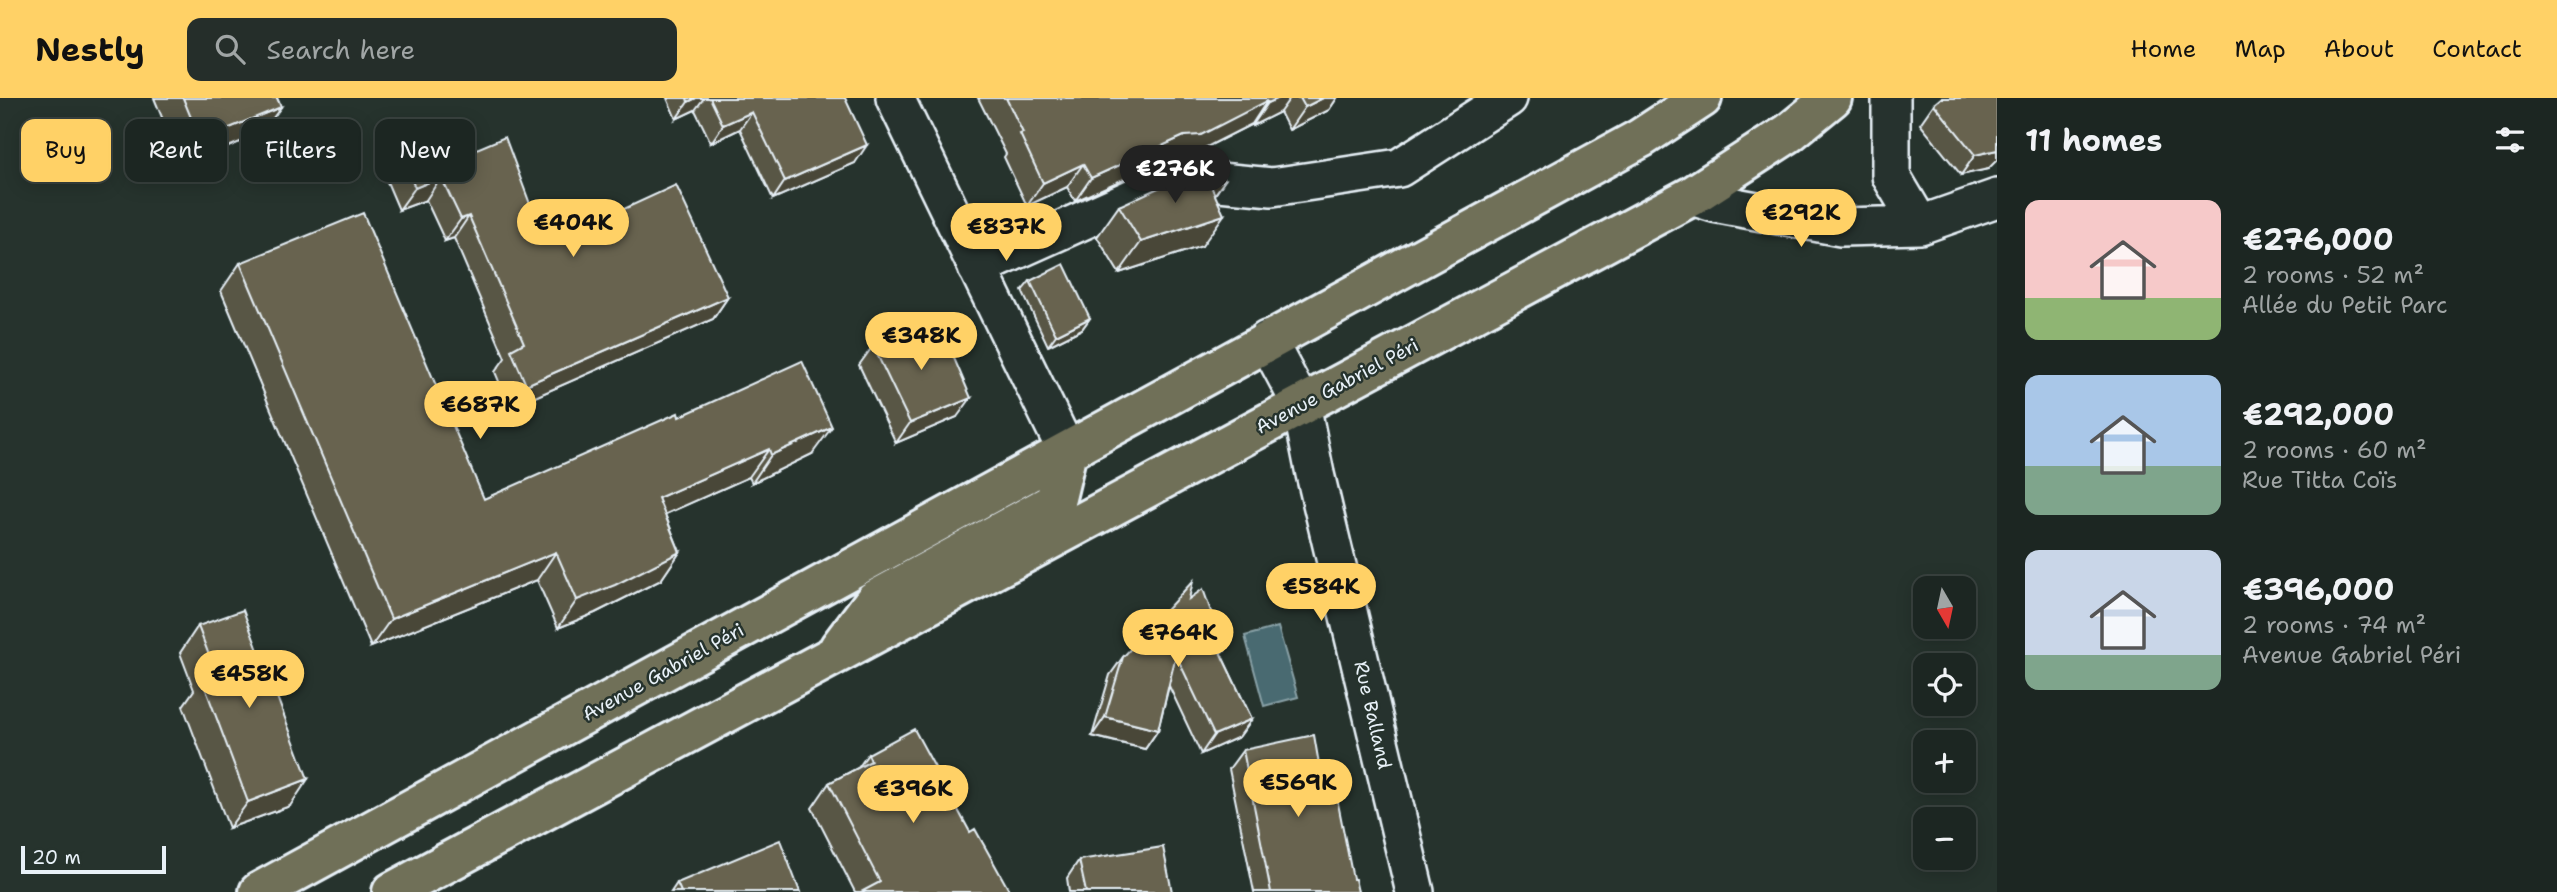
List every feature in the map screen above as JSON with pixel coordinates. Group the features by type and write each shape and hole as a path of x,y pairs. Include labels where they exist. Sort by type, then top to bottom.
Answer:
{"main road":[{"name":"Avenue Gabriel Péri","path":"259,892 1641,138 1702,98"},
{"name":"Avenue Gabriel Péri","path":"392,892 1692,196 1788,133 1832,98"},
{"name":"Avenue Gabriel Péri","path":"832,658 875,600 1055,502 1067,452"}],"street":[{"path":"895,98 1067,452"},
{"path":"977,268 1177,178 1272,187 1399,168 1508,98"},
{"path":"1891,98 1891,176 1920,225"},
{"path":"1692,196 1714,203 1841,227 1920,225 1997,198"},
{"name":"Rue Balland","path":"1267,340 1301,404 1315,474 1415,892"}],"water":[{"path":"1278,627 1298,697 1264,706 1245,636"}],"building":[{"path":"183,98 277,98 281,107 252,119 241,119 241,123 227,129 227,119 192,119"},
{"path":"710,98 845,98 867,145 785,181 752,112 723,125"},
{"path":"1006,98 1279,98 1268,103 1267,101 1201,135 1184,136 1091,178 1083,164 1043,183"},
{"path":"1300,98 1323,98 1305,107"},
{"path":"1941,98 1997,98 1997,150 1975,155 1934,104"},
{"path":"505,137 536,220 550,214 561,238 676,185 728,297 526,385 511,350 524,343 469,216 461,219 443,182 475,182 475,150"},
{"path":"1202,168 1221,170 1225,180 1210,184 1224,215 1141,242 1119,206"},
{"path":"413,182 429,182 415,188"},
{"path":"363,213 484,499 678,413 679,417 802,361 832,427 771,455 769,449 658,498 680,552 615,585 577,600 556,552 391,619 240,263"},
{"path":"1064,264 1090,318 1056,335 1030,281"},
{"path":"927,320 942,354 951,351 971,398 910,423 873,346"},
{"path":"1193,581 1189,599 1203,589 1225,651 1220,652 1252,719 1214,735 1176,655 1158,730 1105,717 1123,657"},
{"path":"243,610 308,779 248,802 202,679 216,674 198,626"},
{"path":"914,729 970,832 975,829 1010,892 861,892 880,882 829,783 871,761 868,754"},
{"path":"1314,735 1321,776 1332,773 1353,879 1358,892 1271,892 1243,750"},
{"path":"780,840 800,892 681,892 677,883"},
{"path":"1163,847 1172,892 1086,892 1079,860"}]}
